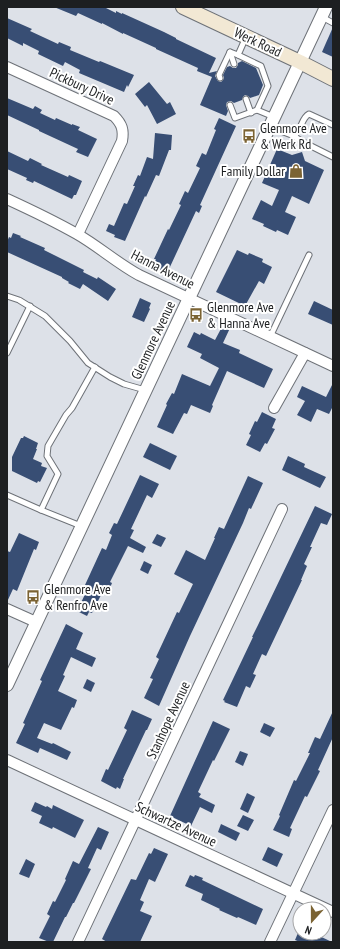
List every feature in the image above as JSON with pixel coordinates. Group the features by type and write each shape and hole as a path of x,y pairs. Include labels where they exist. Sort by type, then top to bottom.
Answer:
{"main road":[{"name":"Werk Road","path":"183,7 333,79"}],"street":[{"name":"Glenmore Avenue","path":"7,686 324,12"},
{"name":"Pickbury Drive","path":"7,67 114,116 122,127 122,141 78,234"},
{"name":"Hanna Avenue","path":"7,199 78,234 139,275 333,366"},
{"path":"274,408 305,353"},
{"name":"Stanhope Avenue","path":"78,942 282,509"},
{"path":"7,609 36,622"},
{"name":"Schwartze Avenue","path":"7,760 333,912"},
{"path":"270,942 333,810"}],"lane":[{"path":"324,12 333,23"},
{"path":"238,55 247,37"},
{"path":"230,52 261,66 268,86 257,110 235,118 230,105"},
{"path":"230,52 234,64"},
{"path":"220,78 218,75 230,52"},
{"path":"246,99 250,113"},
{"path":"257,110 293,136 333,156"},
{"path":"293,136 298,133 306,116 309,114 333,125"},
{"path":"270,337 309,255"},
{"path":"7,296 19,300 46,316 70,341 88,363 124,384 145,390"},
{"path":"7,353 30,306"},
{"path":"41,510 58,474 47,456 48,446 95,367"},
{"path":"7,495 81,526"}],"building":[{"path":"54,7 104,7 116,13 116,11 122,13 216,58 209,73 217,71 215,76 218,81 221,82 224,78 223,75 227,67 230,66 236,68 238,63 242,61 256,68 263,85 259,95 250,98 245,95 242,100 234,103 231,101 227,102 226,105 228,111 226,116 200,105 212,77 197,71 198,68 102,23 78,13 76,16"},
{"path":"7,18 32,29 30,31 58,44 59,42 71,47 70,50 134,75 128,87 127,85 124,92 79,73 80,70 65,62 63,66 38,54 39,51 23,43 23,46 7,38"},
{"path":"333,27 333,57 322,52"},
{"path":"149,82 167,104 170,102 176,114 157,124 147,105 145,107 135,94"},
{"path":"7,98 33,109 35,106 42,110 40,113 55,120 56,118 80,127 78,130 97,139 88,157 76,152 78,149 7,115"},
{"path":"219,118 236,126 200,205 202,206 199,213 196,211 169,269 167,268 166,272 158,269 160,265 154,262 156,259 154,259 181,205 179,204 185,191 188,193 200,168 196,166 202,153 206,155"},
{"path":"155,133 172,135 171,150 169,150 159,176 156,175 146,197 145,196 125,241 114,237 115,235 106,231 109,224 114,226 124,203 127,204 135,186 133,186 138,175 140,176 147,157 153,159"},
{"path":"277,149 292,155 302,152 305,161 324,170 309,204 292,196 285,212 296,217 288,235 277,230 276,232 263,226 264,224 252,219 261,200 272,206 279,190 262,183"},
{"path":"7,151 28,161 30,158 42,164 41,165 68,177 69,175 82,181 76,195 74,195 72,199 34,181 33,183 26,180 27,178 7,169"},
{"path":"13,233 45,248 44,250 84,270 83,272 97,279 98,277 116,289 108,301 83,284 80,289 68,283 69,282 62,277 7,252 7,242"},
{"path":"237,250 263,259 262,262 272,267 264,284 259,281 245,306 216,292"},
{"path":"140,298 151,303 144,322 132,317"},
{"path":"314,301 333,310 333,325 308,314"},
{"path":"223,325 230,328 223,343 240,350 239,353 273,369 264,388 227,371 210,413 191,405 187,414 184,413 173,434 157,427 167,405 166,404 172,393 174,394 182,374 210,386 219,368 200,358 202,354 187,347 194,332 200,335 201,333 215,340"},
{"path":"333,383 333,406 329,414 317,409 311,422 297,415 305,401 297,397 302,386 326,397"},
{"path":"262,412 276,419 272,428 275,429 267,444 265,443 260,452 246,445 255,421 257,422"},
{"path":"24,436 38,443 33,459 42,463 41,466 47,468 40,482 38,481 37,483 12,471 12,457 21,438"},
{"path":"150,443 177,456 170,470 143,457"},
{"path":"288,456 305,464 304,467 326,477 320,488 282,470"},
{"path":"140,475 159,484 152,498 147,495 131,529 134,530 130,538 146,547 143,553 128,546 110,582 112,583 107,595 102,593 92,613 89,612 87,616 77,611 89,586 85,585 102,548 106,550 112,535 109,533 114,523 117,524"},
{"path":"248,476 263,483 251,509 249,508 159,706 144,698 153,679 150,678 159,659 156,657 177,612 179,613 193,584 174,574 186,550 205,560 219,527 224,529"},
{"path":"315,506 332,514 327,525 321,523 310,547 312,547 304,564 307,566 302,580 266,656 262,654 253,674 256,675 250,688 246,686 237,707 224,702 225,701 223,700 252,637"},
{"path":"19,533 39,542 36,550 34,549 17,591 13,589 7,602 7,551 10,552"},
{"path":"157,534 166,538 161,547 152,543"},
{"path":"144,561 152,565 148,574 140,570"},
{"path":"66,624 83,633 76,649 96,658 92,667 71,657 58,691 77,700 74,708 72,707 61,730 44,723 37,738 52,744 53,743 71,752 67,760 40,748 38,753 16,743 25,724 23,723 42,681 40,680"},
{"path":"87,679 95,683 91,692 83,688"},
{"path":"132,710 152,719 123,779 120,789 117,787 116,789 101,781 106,769 108,770 127,730 124,728"},
{"path":"333,711 333,737 318,770 320,771 307,797 305,796 290,828 292,829 289,837 273,830 294,780 296,781 310,753 308,753 315,737 320,739"},
{"path":"213,721 230,729 198,792 201,794 199,797 215,805 212,813 200,807 191,826 170,816"},
{"path":"264,723 275,728 270,737 260,732"},
{"path":"240,751 248,754 243,766 235,762"},
{"path":"247,793 255,797 248,813 240,809"},
{"path":"35,802 52,809 53,805 84,820 75,838 53,827 52,829 39,823 42,816 31,811"},
{"path":"243,815 254,820 248,831 237,826"},
{"path":"221,824 240,833 236,841 218,832"},
{"path":"98,827 109,832 101,850 97,848 88,868 91,869 74,903 65,917 53,942 39,938 50,916 47,914 66,880 65,879 73,861 79,864"},
{"path":"268,847 283,854 277,867 262,860"},
{"path":"154,848 168,854 155,882 149,879 140,900 144,902 140,911 152,916 140,942 107,942 102,939 131,879 136,880 149,853 151,854"},
{"path":"26,859 35,864 29,878 19,874"},
{"path":"190,875 203,878 202,880 263,909 256,925 219,910 220,909 201,900 203,894 185,886"},
{"path":"298,941 332,942 300,942"}],"place":[{"name":"Glenmore Ave & Werk Rd","path":"249,136"},
{"name":"Family Dollar","path":"296,171"},
{"name":"Glenmore Ave & Hanna Ave","path":"196,315"},
{"name":"Glenmore Ave & Renfro Ave","path":"33,597"}]}
